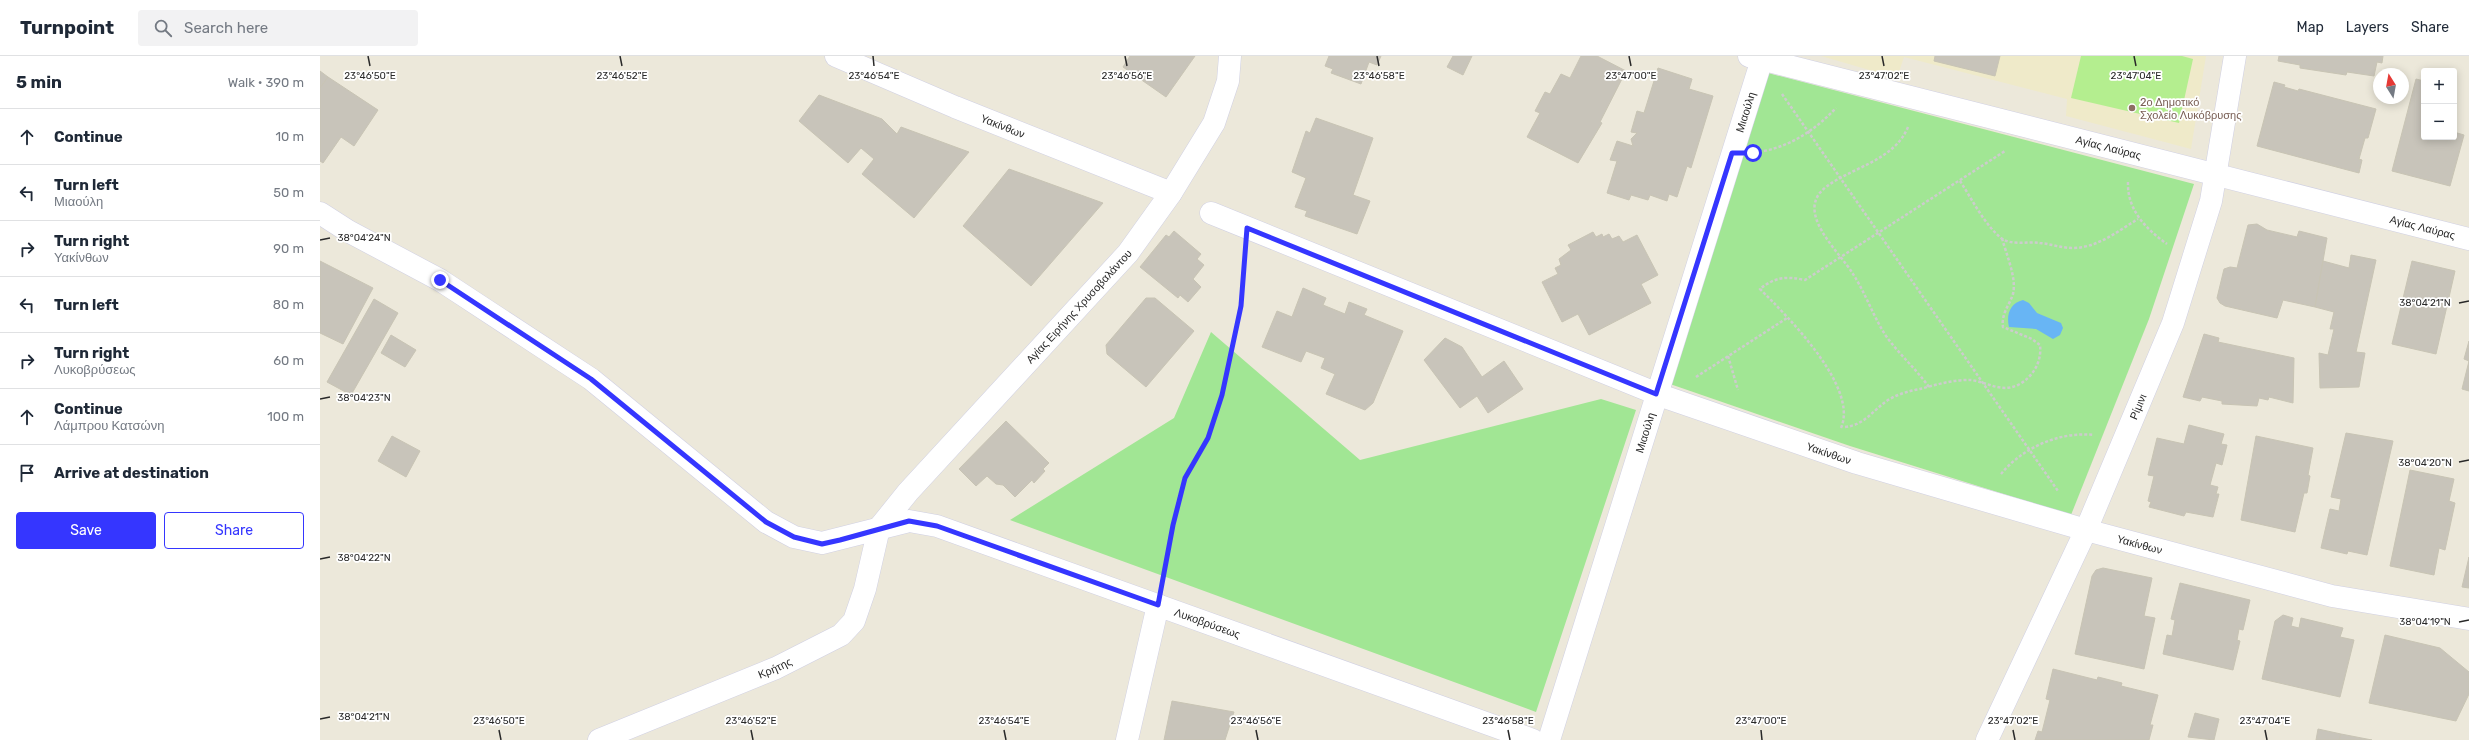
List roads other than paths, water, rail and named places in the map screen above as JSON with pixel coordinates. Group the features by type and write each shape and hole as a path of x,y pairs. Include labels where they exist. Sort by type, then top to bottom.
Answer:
{"street":[{"name":"Υακίνθων","path":"836,56 955,107 1171,193"},
{"name":"Αγίας Ειρήνης Χρυσοβαλάντου","path":"879,528 913,486 1128,253 1171,193 1214,123 1228,81 1230,56"},
{"name":"Ρίμινι","path":"1987,740 2086,530 2124,444 2173,323 2196,252 2216,176 2235,56"},
{"name":"Αγίας Λαύρας","path":"1758,57 2216,176 2469,239"},
{"name":"Μιαούλη","path":"1550,740 1661,396 1732,153 1758,57"},
{"name":"Λυκοβρύσεως","path":"320,213 440,280 591,379 686,458 779,530 807,542 822,544 909,521 937,526 1533,740"},
{"name":"Υακίνθων","path":"1211,213 1661,396 1825,451 2086,530 2332,596 2469,619"},
{"name":"Κρήτης","path":"599,740 776,668 841,634 854,621 864,589 879,528"},
{"path":"1127,740 1158,605"}],"water":[{"path":"2023,300 2029,303 2037,313 2061,323 2063,328 2060,335 2053,339 2036,329 2009,327 2008,318 2010,310 2015,304"}],"place":[{"name":"2ο Δημοτικό Σχολείο Λυκόβρυσης","path":"2132,108"}]}
